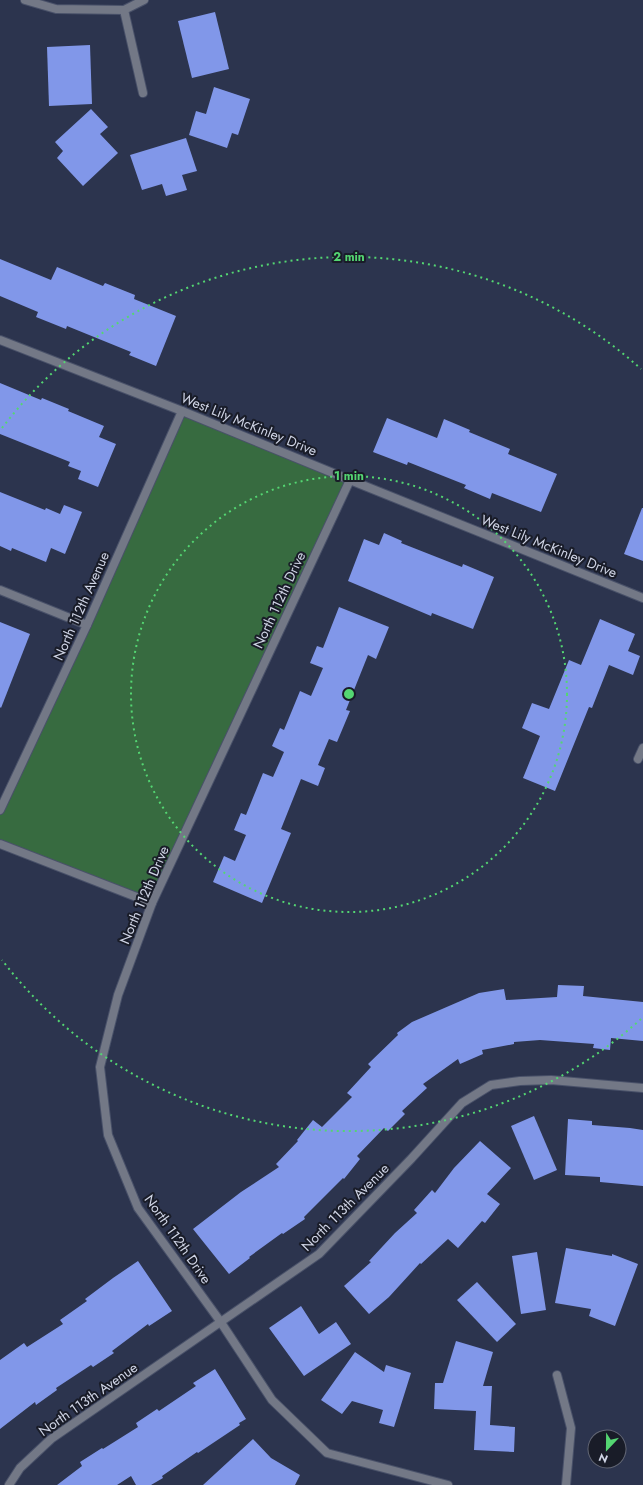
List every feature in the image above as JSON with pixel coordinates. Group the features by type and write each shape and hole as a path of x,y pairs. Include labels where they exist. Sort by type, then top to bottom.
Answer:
{"street":[{"path":"25,0 56,8 124,10 144,0"},
{"path":"124,10 143,93"},
{"name":"West Lily McKinley Drive","path":"0,340 182,411 643,598"},
{"name":"North 112th Avenue","path":"0,810 87,625 182,411"},
{"name":"North 112th Drive","path":"350,480 152,903 118,995 100,1067 108,1135 138,1208 220,1321 272,1400 327,1453 448,1485"},
{"path":"0,590 87,625"},
{"path":"638,759 643,748"},
{"path":"0,844 152,903"},
{"name":"North 113th Avenue","path":"9,1485 20,1468 51,1439 319,1254 411,1160 462,1103 491,1085 520,1081 552,1080 643,1088"},
{"path":"557,1375 570,1428 566,1485"}],"green space":[{"path":"182,411 350,480 152,903 0,844 0,810"}],"building":[{"path":"215,12 229,69 192,78 178,21"},
{"path":"90,45 92,104 49,106 47,47"},
{"path":"214,87 250,99 238,135 232,133 227,148 189,135 196,111 206,114"},
{"path":"91,109 108,127 100,134 118,153 83,186 57,158 63,151 55,142"},
{"path":"186,138 197,171 182,175 187,190 166,196 162,184 142,190 130,155"},
{"path":"0,259 51,280 57,267 103,286 105,283 135,295 134,299 176,316 156,366 129,355 131,352 67,326 66,329 36,317 38,312 0,296"},
{"path":"0,383 41,400 42,398 69,409 68,411 104,426 99,437 116,444 98,487 78,479 81,471 68,466 70,462 0,434"},
{"path":"387,418 437,438 444,419 470,430 469,432 510,449 508,454 557,474 541,512 492,493 490,499 464,488 466,485 408,462 407,465 373,452"},
{"path":"0,492 45,510 46,508 60,514 64,505 82,512 65,554 51,548 46,562 12,548 11,551 0,546"},
{"path":"643,508 643,561 624,554"},
{"path":"384,533 402,541 401,543 462,567 463,564 494,577 473,629 432,613 431,616 348,581 364,539 379,545"},
{"path":"339,607 389,627 376,659 368,655 346,710 350,711 337,742 329,739 318,765 325,768 318,786 301,779 281,829 291,833 262,903 213,882 224,856 235,861 246,835 234,830 241,813 246,815 263,773 273,777 284,752 272,746 280,728 284,730 300,691 311,696 323,668 310,663 317,646 323,648"},
{"path":"600,619 635,634 628,651 640,656 633,675 609,665 592,708 589,707 555,791 523,778 540,736 522,728 532,703 549,709 569,660 581,665"},
{"path":"0,622 30,634 1,708 0,707"},
{"path":"558,985 584,986 583,996 643,1002 643,1041 611,1038 610,1050 593,1048 594,1044 540,1040 514,1042 514,1044 482,1050 483,1054 460,1064 458,1059 423,1084 427,1088 402,1111 405,1114 388,1131 384,1128 357,1156 360,1159 344,1179 343,1178 304,1217 305,1219 283,1234 282,1233 249,1257 250,1258 229,1274 193,1229 241,1192 279,1167 276,1164 298,1141 297,1140 313,1120 322,1127 352,1097 347,1093 371,1067 368,1064 398,1035 397,1033 412,1022 479,993 504,989 506,1000 557,997"},
{"path":"534,1116 557,1170 534,1180 511,1126"},
{"path":"568,1119 592,1121 592,1125 643,1130 643,1186 600,1182 600,1177 565,1175"},
{"path":"480,1141 511,1168 487,1194 500,1204 485,1223 482,1221 458,1248 448,1239 421,1264 420,1263 389,1297 369,1314 344,1286 371,1262 369,1261 395,1233 417,1213 414,1210 432,1190 435,1193 454,1168"},
{"path":"566,1248 612,1256 612,1254 638,1264 615,1326 589,1316 591,1309 555,1303"},
{"path":"537,1252 546,1310 521,1314 512,1256"},
{"path":"138,1261 172,1311 149,1326 148,1324 112,1351 114,1353 93,1367 91,1365 56,1388 57,1390 36,1405 35,1402 0,1429 0,1360 24,1343 27,1347 63,1324 60,1320 87,1301 85,1299"},
{"path":"477,1282 516,1324 497,1342 457,1300"},
{"path":"301,1306 319,1334 336,1322 351,1344 304,1376 269,1328"},
{"path":"456,1341 493,1352 483,1386 492,1386 490,1425 515,1427 514,1452 474,1450 476,1411 434,1409 435,1383 443,1383"},
{"path":"355,1352 384,1372 386,1365 411,1373 394,1427 379,1423 383,1410 352,1401 342,1414 321,1400"},
{"path":"215,1369 246,1419 239,1423 240,1425 198,1453 197,1452 162,1476 163,1478 151,1485 136,1485 131,1476 117,1485 57,1485 82,1466 80,1462 138,1427 136,1423 157,1409 159,1411 196,1386 193,1383"},
{"path":"253,1439 271,1458 300,1475 295,1485 203,1485"}]}
